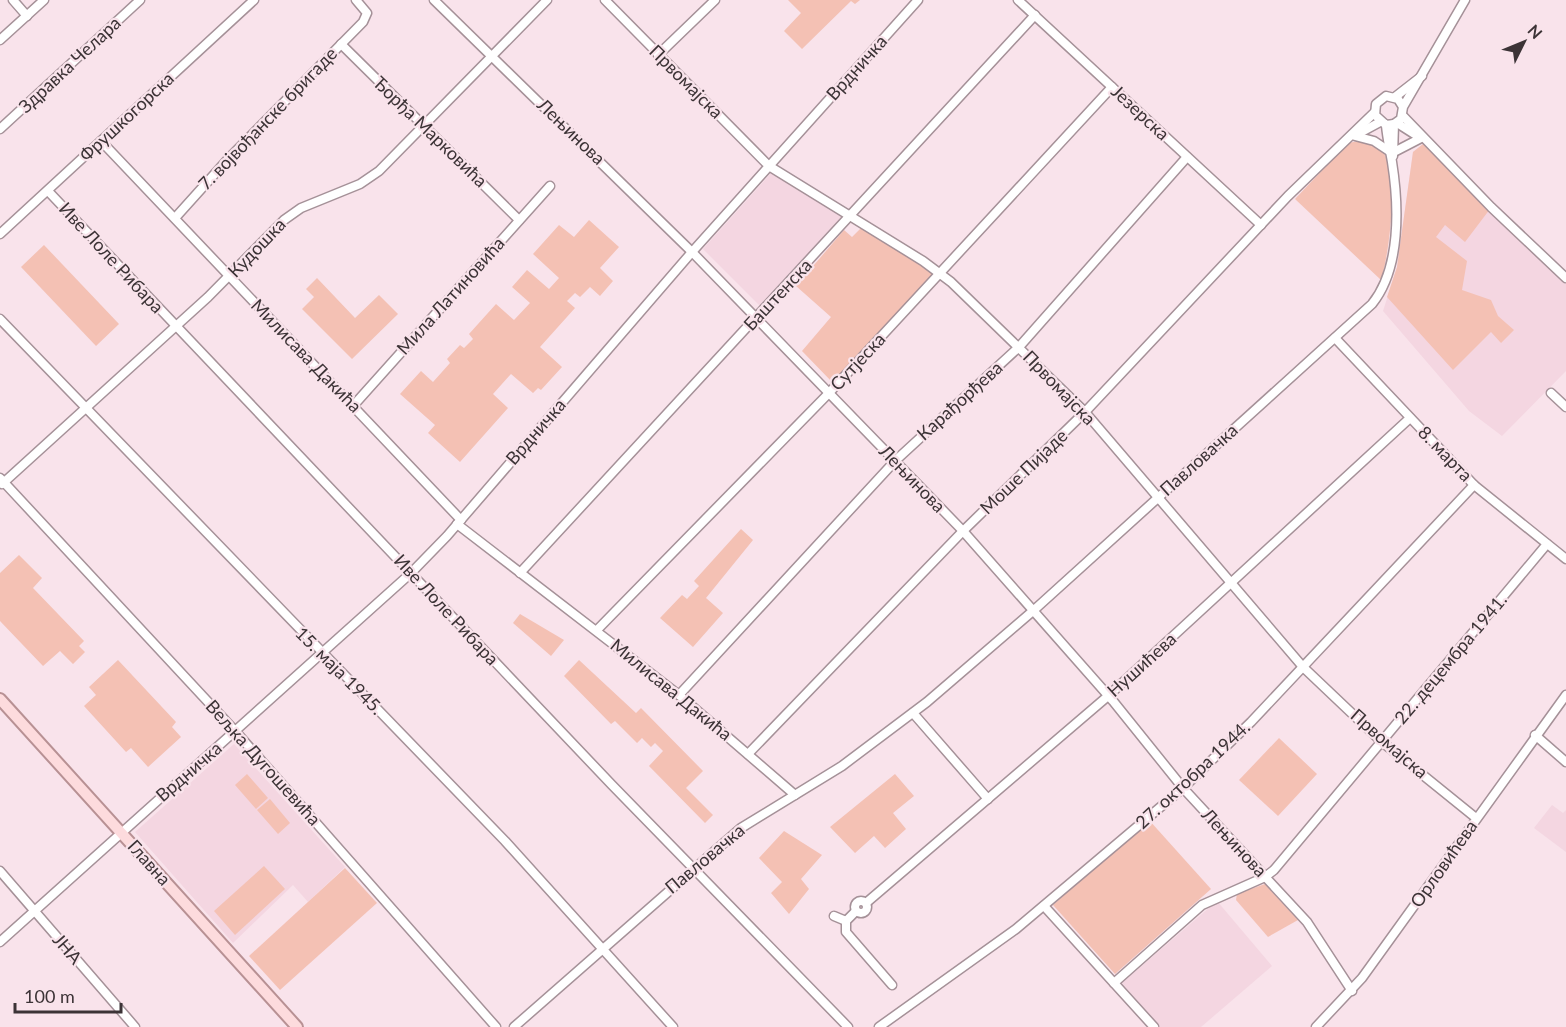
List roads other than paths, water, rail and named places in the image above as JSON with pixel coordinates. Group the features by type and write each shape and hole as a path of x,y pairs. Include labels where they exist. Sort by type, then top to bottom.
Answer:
{"main road":[{"name":"Главна","path":"0,699 297,1027"}],"street":[{"path":"13,0 27,16"},
{"path":"0,40 44,0"},
{"name":"Здравка Челара","path":"0,129 140,0"},
{"name":"Фрушкогорска","path":"0,234 254,0"},
{"name":"7. војвођанске бригаде","path":"175,218 229,158 363,22 367,13 356,0"},
{"name":"Лењинова","path":"435,0 692,252 963,531 1108,696 1183,788 1307,922 1352,991"},
{"name":"Кудошка","path":"1,482 85,410 230,277 284,220 312,202 370,178 424,127 547,0"},
{"name":"Првомајска","path":"605,0 769,166 941,274 1019,347 1086,412 1157,498 1304,667 1382,742 1476,818"},
{"path":"658,55 715,0"},
{"name":"Врдничка","path":"0,942 121,832 323,655 411,573 459,522 692,252 918,0"},
{"name":"Језерска","path":"1018,0 1261,225"},
{"path":"1394,120 1466,0"},
{"name":"Баштенска","path":"520,573 852,216 1035,15"},
{"name":"Ђорђа Марковића","path":"340,44 519,220"},
{"path":"1375,112 1376,104 1382,98 1395,97 1422,76"},
{"name":"Сутјеска","path":"597,630 828,394 1112,87"},
{"path":"1394,120 1395,97"},
{"name":"Павловачка","path":"514,1027 751,820 842,766 913,713 1034,610 1372,304 1386,279 1395,233 1391,154 1394,120 1375,112"},
{"name":"Моше Пијаде","path":"748,754 963,531 1086,412 1261,225 1375,112"},
{"path":"1394,120 1423,139 1566,278"},
{"name":"Моше Пијаде","path":"1352,137 1394,120"},
{"path":"1352,137 1374,141 1391,154 1423,139"},
{"name":"Милисава Дакића","path":"101,141 353,406 459,522 520,573 679,695 795,795"},
{"name":"Карађорђева","path":"679,695 895,460 1019,347 1187,157"},
{"name":"Мила Латиновића","path":"353,406 550,186"},
{"name":"Иве Лоле Рибара","path":"48,191 693,869 848,1027"},
{"name":"15. маја 1945.","path":"0,319 85,410 497,832 673,1027"},
{"name":"8. марта","path":"1335,338 1474,485 1566,559"},
{"path":"1551,393 1566,407"},
{"name":"Нушићева","path":"846,921 856,911 865,911 866,903 1108,696 1410,418"},
{"name":"Вељка Дугошевића","path":"1,482 236,732 496,1027"},
{"name":"27. октобра 1944.","path":"879,1027 991,948 1183,788 1304,667 1474,485"},
{"name":"22. децембра 1941.","path":"1114,983 1202,905 1265,877 1382,742 1547,544"},
{"name":"Орловићева","path":"1316,1027 1352,991 1566,695"},
{"path":"913,713 988,799"},
{"path":"1535,735 1566,762"},
{"name":"ЈНА","path":"0,871 135,1027"},
{"path":"1044,906 1154,1027"},
{"path":"834,916 846,921 846,932 892,985"}]}
